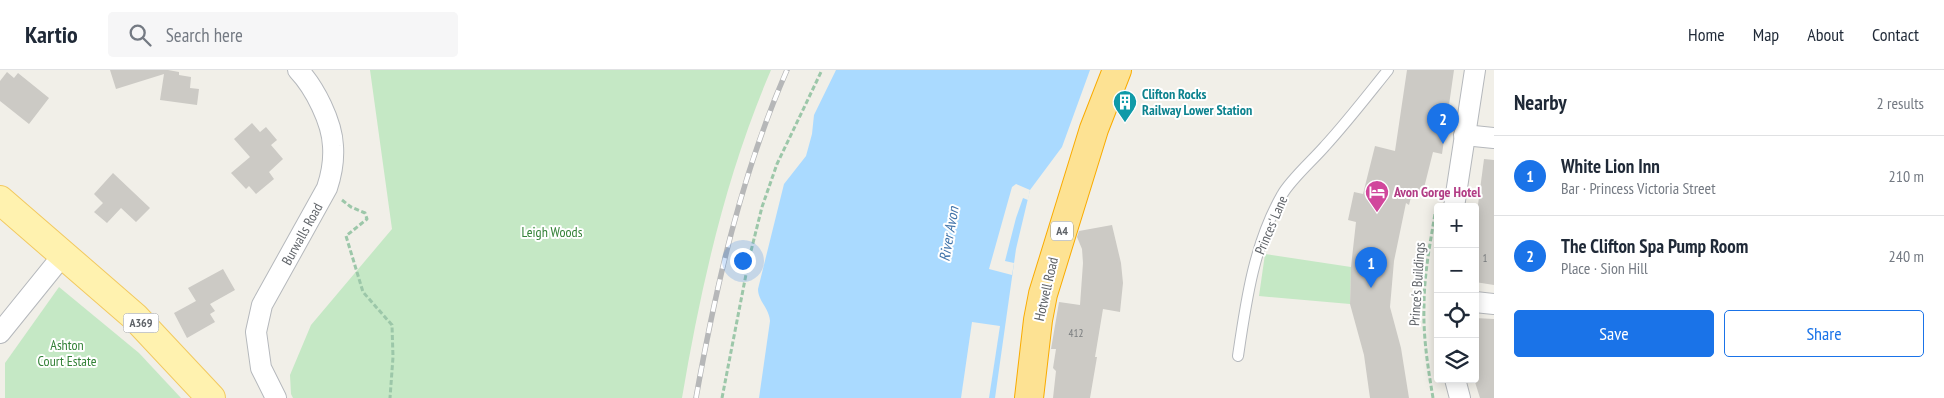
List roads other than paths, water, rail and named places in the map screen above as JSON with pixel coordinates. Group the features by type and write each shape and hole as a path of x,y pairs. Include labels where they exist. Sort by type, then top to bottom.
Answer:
{"highway":[{"name":"Hotwell Road","path":"1029,398 1043,294 1094,129 1117,70"}],"main road":[{"name":"A369","path":"0,200 135,316 211,398"}],"street":[{"name":"Burwalls Road","path":"276,398 260,368 256,332 262,305 327,188 330,179 333,146 325,112 305,78 298,70"},
{"path":"1446,203 1464,135 1475,70"},
{"path":"1464,135 1494,138"},
{"path":"0,333 63,255"},
{"path":"1479,302 1494,304"},
{"path":"1457,383 1460,398"}],"lane":[{"name":"Princes' Lane","path":"1238,356 1246,301 1257,256 1265,231 1282,193 1341,129 1388,70"}],"water":[{"name":"River Avon","path":"836,70 1090,70 1062,147 1030,190 1016,249 995,398 759,398 770,321 758,289 784,184 806,156 812,134 814,115"}],"railway":[{"path":"696,398 721,273 743,190 756,150 787,70"}],"place":[{"name":"Clifton Rocks Railway Lower Station","path":"1125,123"},
{"name":"The Clifton Spa Pump Room","path":"1443,144"},
{"name":"Avon Gorge Hotel","path":"1377,213"},
{"name":"White Lion Inn","path":"1371,288"}],"park label":[{"name":"Leigh Woods","path":"552,232"},
{"name":"Ashton Court Estate","path":"67,354"}]}
